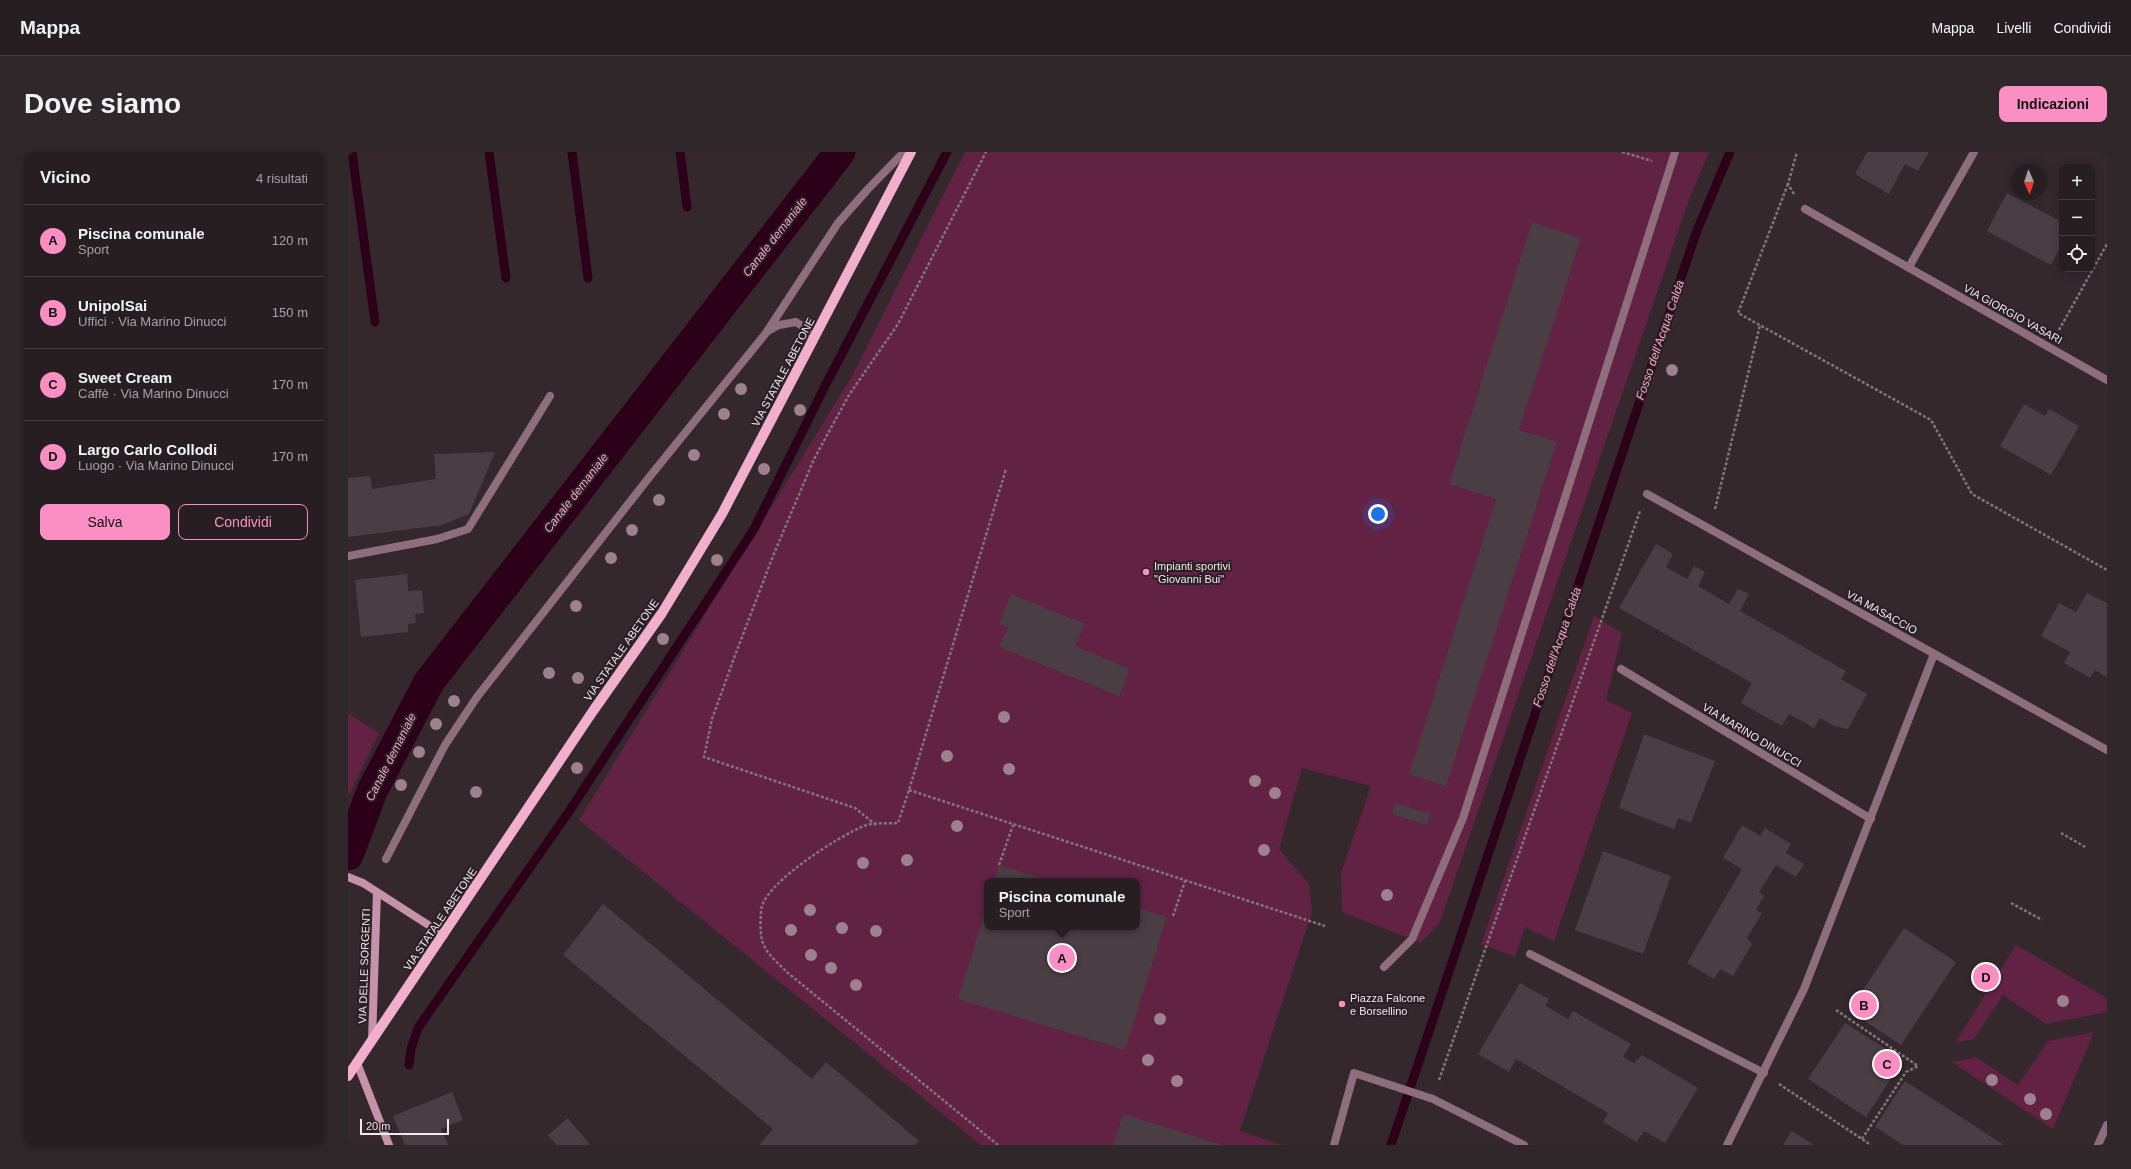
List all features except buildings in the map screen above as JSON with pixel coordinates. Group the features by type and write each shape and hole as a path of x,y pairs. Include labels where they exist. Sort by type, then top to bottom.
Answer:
{"main road":[{"name":"VIA STATALE ABETONE","path":"348,1076 593,711 662,613 694,562 722,514 911,152"},
{"name":"VIA DELLE SORGENTI","path":"348,878 363,883 444,935"},
{"name":"VIA DELLE SORGENTI","path":"372,1040 377,892"},
{"path":"357,1063 389,1145"}],"street":[{"path":"386,860 445,745 477,697 650,475 766,333 838,223 904,152"},
{"path":"1384,967 1412,939 1463,818 1675,152"},
{"path":"1909,268 1974,152"},
{"name":"VIA GIORGIO VASARI","path":"1805,209 2107,380"},
{"path":"766,333 779,325 796,322 805,328 813,342"},
{"path":"348,556 437,539 468,529 550,396"},
{"name":"VIA MASACCIO","path":"1647,494 2107,750"},
{"path":"1727,1145 1764,1073 1804,989 1934,654"},
{"name":"VIA MARINO DINUCCI","path":"1622,669 1871,819"},
{"path":"1530,954 1764,1073"},
{"path":"1334,1145 1354,1073 1432,1099 1524,1145"},
{"path":"2098,1145 2107,1125"}],"path":[{"path":"876,825 855,808 704,757 712,719 731,665 773,556 814,459 848,395 898,324 986,152"},
{"path":"1622,152 1670,166"},
{"path":"1798,152 1788,184 1738,313 1931,420 1972,494 2107,570"},
{"path":"1788,184 1805,209"},
{"path":"2049,348 2107,244"},
{"path":"1710,529 1760,325"},
{"path":"998,1145 788,973 767,952 762,940 762,906 769,894 810,857 865,825 898,823 1006,469"},
{"path":"1432,1099 1647,494"},
{"path":"909,790 1325,926"},
{"path":"999,865 1013,825"},
{"path":"2061,833 2087,848"},
{"path":"1173,916 1185,881"},
{"path":"2011,903 2042,920"},
{"path":"1836,1010 1918,1066 1906,1072 1862,1139"},
{"path":"1764,1073 1871,1145"}],"shaded area":[{"name":"Impianti sportivi \"Giovanni Bui\"","path":"965,152 1709,152 1689,200 1440,922 1421,943 1342,912 1341,873 1371,786 1302,768 1279,849 1309,884 1312,912 1240,1131 1282,1145 981,1145 579,820 852,376"},
{"path":"1594,616 1622,633 1606,700 1632,713 1554,941 1525,927 1515,957 1481,944"},
{"path":"348,713 379,733 348,797"},
{"path":"2016,945 2107,998 2107,1012 2046,1024 2003,995 1974,1039 1955,1043"},
{"path":"2094,1032 2053,1129 1952,1062 1976,1057 2018,1085 2048,1041"}],"waterway":[{"path":"352,152 375,322"},
{"path":"489,152 506,278"},
{"path":"572,152 588,278"},
{"path":"680,152 687,207"},
{"name":"Canale demaniale","path":"348,855 372,791 429,682 840,152"},
{"path":"409,1065 411,1049 418,1028 568,813 754,529 825,386 947,152"},
{"name":"Fosso dell'Acqua Calda","path":"1391,1145 1696,233 1730,152"}],"place":[{"name":"Impianti sportivi \"Giovanni Bui\"","path":"1146,572"},
{"name":"Piscina comunale","path":"1062,958"},
{"name":"Largo Carlo Collodi","path":"1986,977"},
{"name":"Piazza Falcone e Borsellino","path":"1342,1004"},
{"name":"UnipolSai","path":"1864,1005"},
{"name":"Sweet Cream","path":"1887,1064"}]}
